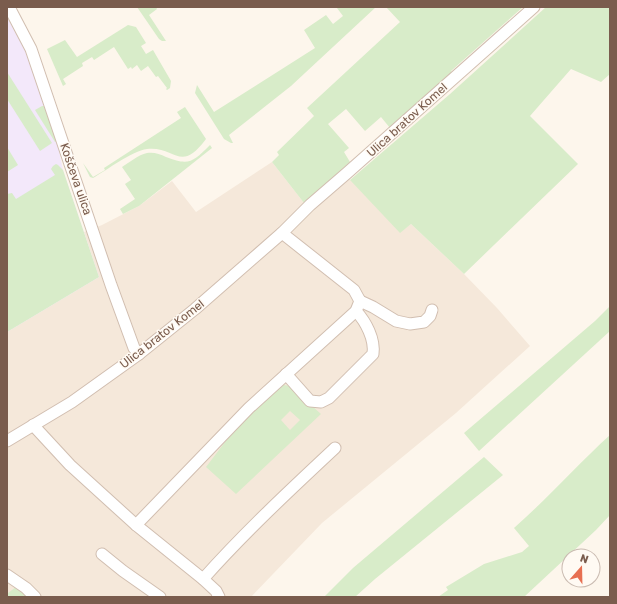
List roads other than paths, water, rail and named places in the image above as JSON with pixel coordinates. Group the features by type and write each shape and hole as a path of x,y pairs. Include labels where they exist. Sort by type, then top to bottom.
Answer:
{"street":[{"name":"Koščeva ulica","path":"8,7 31,48 134,348 139,354"},
{"name":"Ulica bratov Komel","path":"7,441 72,402 139,354 195,309 534,7"},
{"path":"282,233 354,290 362,318 369,331 374,347 373,354 329,398 321,402 310,401 286,374"},
{"path":"136,525 249,408 358,306 373,307 396,321 410,324 424,322 430,316 432,310"},
{"path":"33,425 70,465 136,525 203,579 216,591 219,597"},
{"path":"203,579 230,548 269,509 336,448"},
{"path":"102,554 160,597"},
{"path":"7,575 26,588 35,597"}]}
